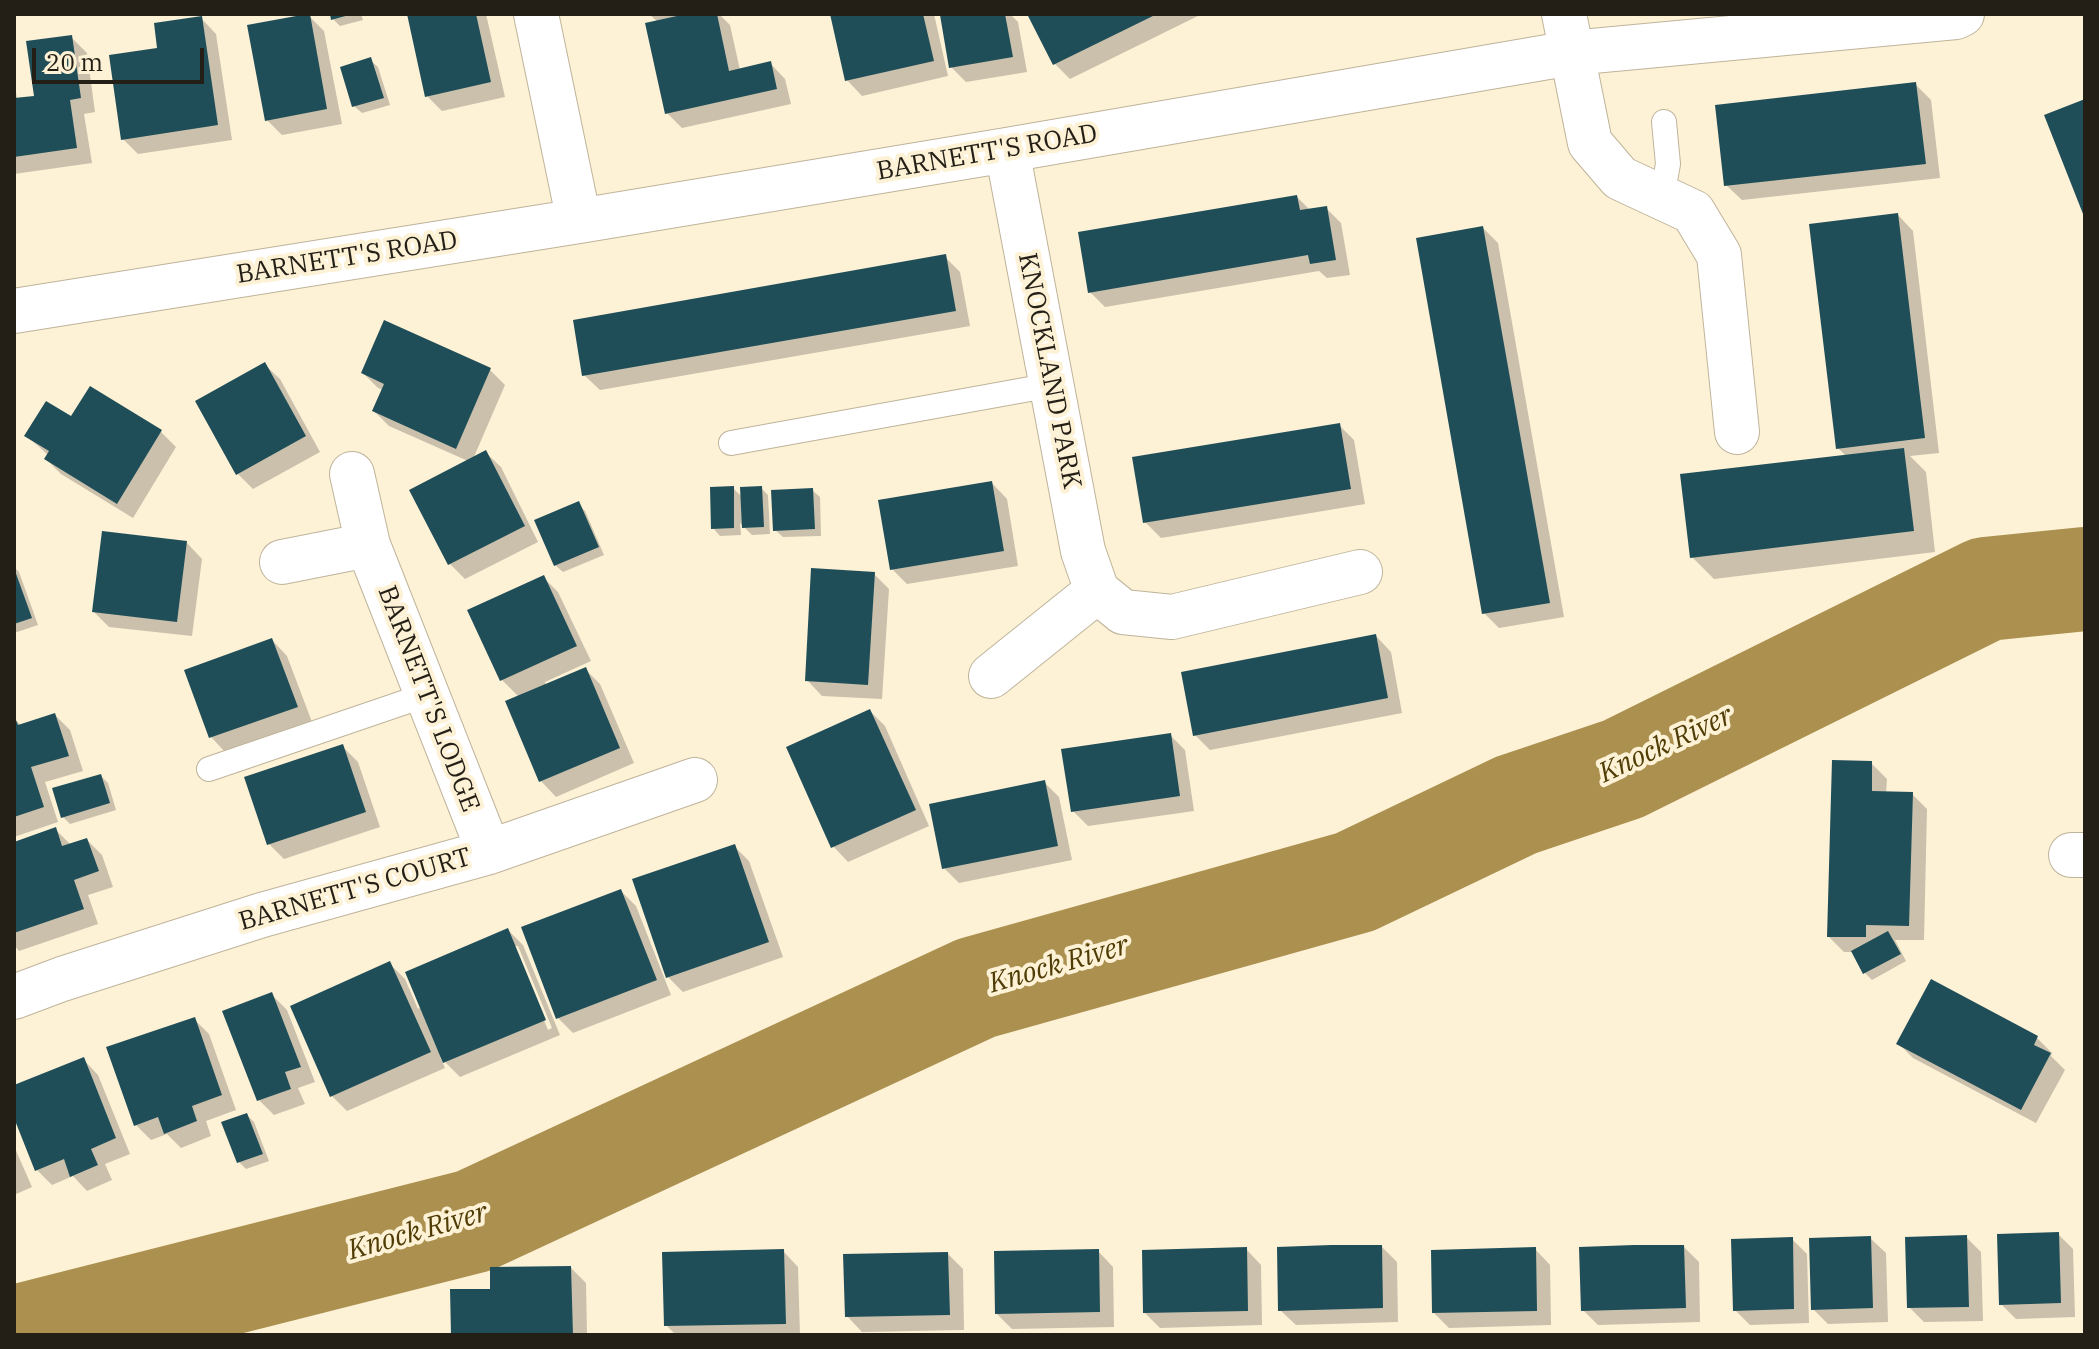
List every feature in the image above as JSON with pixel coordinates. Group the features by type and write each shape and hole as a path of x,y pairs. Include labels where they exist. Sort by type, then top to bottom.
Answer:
{"street":[{"path":"536,14 579,221"},
{"name":"BARNETT'S ROAD","path":"14,311 1007,150 1568,33 1956,17 1962,14"},
{"path":"1568,33 1590,143 1620,178 1693,212 1719,255 1737,432"},
{"name":"KNOCKLAND PARK","path":"1007,150 1083,551 1097,591"},
{"name":"BARNETT'S LODGE","path":"352,474 368,545 489,852"},
{"path":"282,562 368,545"},
{"path":"991,676 1097,591 1123,612 1172,617 1360,572"},
{"name":"BARNETT'S COURT","path":"14,997 262,915 489,852 695,780"}],"lane":[{"path":"1662,197 1668,164 1664,122"},
{"path":"731,443 1052,385"},
{"path":"209,769 426,695"}],"building":[{"path":"310,14 327,109 265,121 247,25"},
{"path":"330,14 349,14 349,15 331,20"},
{"path":"407,14 476,14 491,82 425,97"},
{"path":"686,14 717,14 729,71 771,61 777,89 665,114 645,23"},
{"path":"830,14 923,14 934,61 845,81"},
{"path":"1005,14 1013,57 949,68 940,15"},
{"path":"1027,14 1157,14 1053,65"},
{"path":"202,16 218,125 121,140 109,55 157,48 154,23"},
{"path":"72,35 81,98 70,100 77,148 14,157 14,98 34,96 26,41"},
{"path":"371,57 384,98 352,107 340,67"},
{"path":"1916,82 1926,164 1724,186 1715,105"},
{"path":"2085,99 2085,219 2044,115"},
{"path":"1297,195 1300,210 1327,206 1336,260 1310,264 1308,255 1088,293 1078,232"},
{"path":"1898,213 1925,438 1836,449 1809,224"},
{"path":"1483,226 1550,603 1482,614 1416,238"},
{"path":"946,254 956,311 582,376 573,320"},
{"path":"384,320 491,368 456,449 372,411 384,384 361,373"},
{"path":"265,362 306,436 236,475 195,401"},
{"path":"90,386 162,430 117,504 44,459 49,451 24,436 46,401 71,416"},
{"path":"1340,423 1351,489 1143,523 1132,457"},
{"path":"1904,448 1914,531 1690,558 1680,474"},
{"path":"486,450 525,526 448,565 409,490"},
{"path":"992,481 1004,551 890,570 878,500"},
{"path":"734,486 734,528 711,529 710,487"},
{"path":"762,486 764,527 742,528 740,487"},
{"path":"813,488 815,529 773,531 771,490"},
{"path":"579,501 599,547 554,566 534,520"},
{"path":"102,531 187,541 177,622 92,612"},
{"path":"14,568 32,618 14,624"},
{"path":"811,568 875,572 868,685 805,681"},
{"path":"544,575 577,646 500,681 467,610"},
{"path":"1376,634 1388,698 1193,736 1181,672"},
{"path":"272,638 298,707 209,738 184,670"},
{"path":"586,667 620,748 539,782 505,701"},
{"path":"870,709 916,810 831,848 786,747"},
{"path":"55,713 69,756 31,767 44,807 14,817 14,715 18,725"},
{"path":"1171,733 1180,796 1071,812 1061,749"},
{"path":"343,744 366,812 267,845 244,777"},
{"path":"1832,760 1872,761 1872,791 1913,792 1909,926 1866,925 1866,937 1827,937"},
{"path":"101,774 110,803 61,818 52,788"},
{"path":"1045,780 1058,846 942,869 929,804"},
{"path":"56,827 62,846 87,838 99,871 74,880 84,909 14,933 14,842"},
{"path":"735,844 769,942 666,978 632,879"},
{"path":"621,889 657,980 556,1019 521,927"},
{"path":"508,928 546,1020 443,1063 405,972"},
{"path":"1888,931 1901,954 1863,974 1851,951"},
{"path":"390,961 431,1052 330,1097 290,1006"},
{"path":"1931,979 2038,1036 2034,1045 2051,1053 2021,1110 1896,1044"},
{"path":"272,992 301,1067 285,1072 291,1089 257,1101 222,1011"},
{"path":"195,1017 222,1095 192,1106 197,1121 164,1134 158,1117 134,1126 106,1047"},
{"path":"84,1057 116,1138 91,1149 98,1165 70,1177 64,1159 35,1171 14,1118 14,1085"},
{"path":"247,1113 263,1154 237,1163 221,1122"},
{"path":"2059,1232 2061,1303 1999,1305 1997,1234"},
{"path":"1967,1235 1969,1307 1907,1308 1905,1237"},
{"path":"1871,1236 1873,1308 1811,1310 1809,1238"},
{"path":"1793,1237 1794,1309 1733,1311 1731,1239"},
{"path":"1382,1245 1383,1308 1278,1311 1277,1247"},
{"path":"1684,1245 1686,1308 1581,1311 1579,1247"},
{"path":"1247,1247 1248,1311 1143,1313 1142,1250"},
{"path":"1536,1247 1537,1311 1432,1313 1431,1250"},
{"path":"784,1249 786,1324 664,1326 662,1252"},
{"path":"1099,1249 1100,1312 995,1314 994,1251"},
{"path":"948,1252 950,1315 845,1317 843,1254"},
{"path":"571,1266 573,1335 451,1335 450,1289 490,1289 490,1267"}],"waterway":[{"name":"Knock River","path":"24,1335 474,1221 976,988 1355,882 1516,805 1623,769 1986,589 2085,579"}]}
